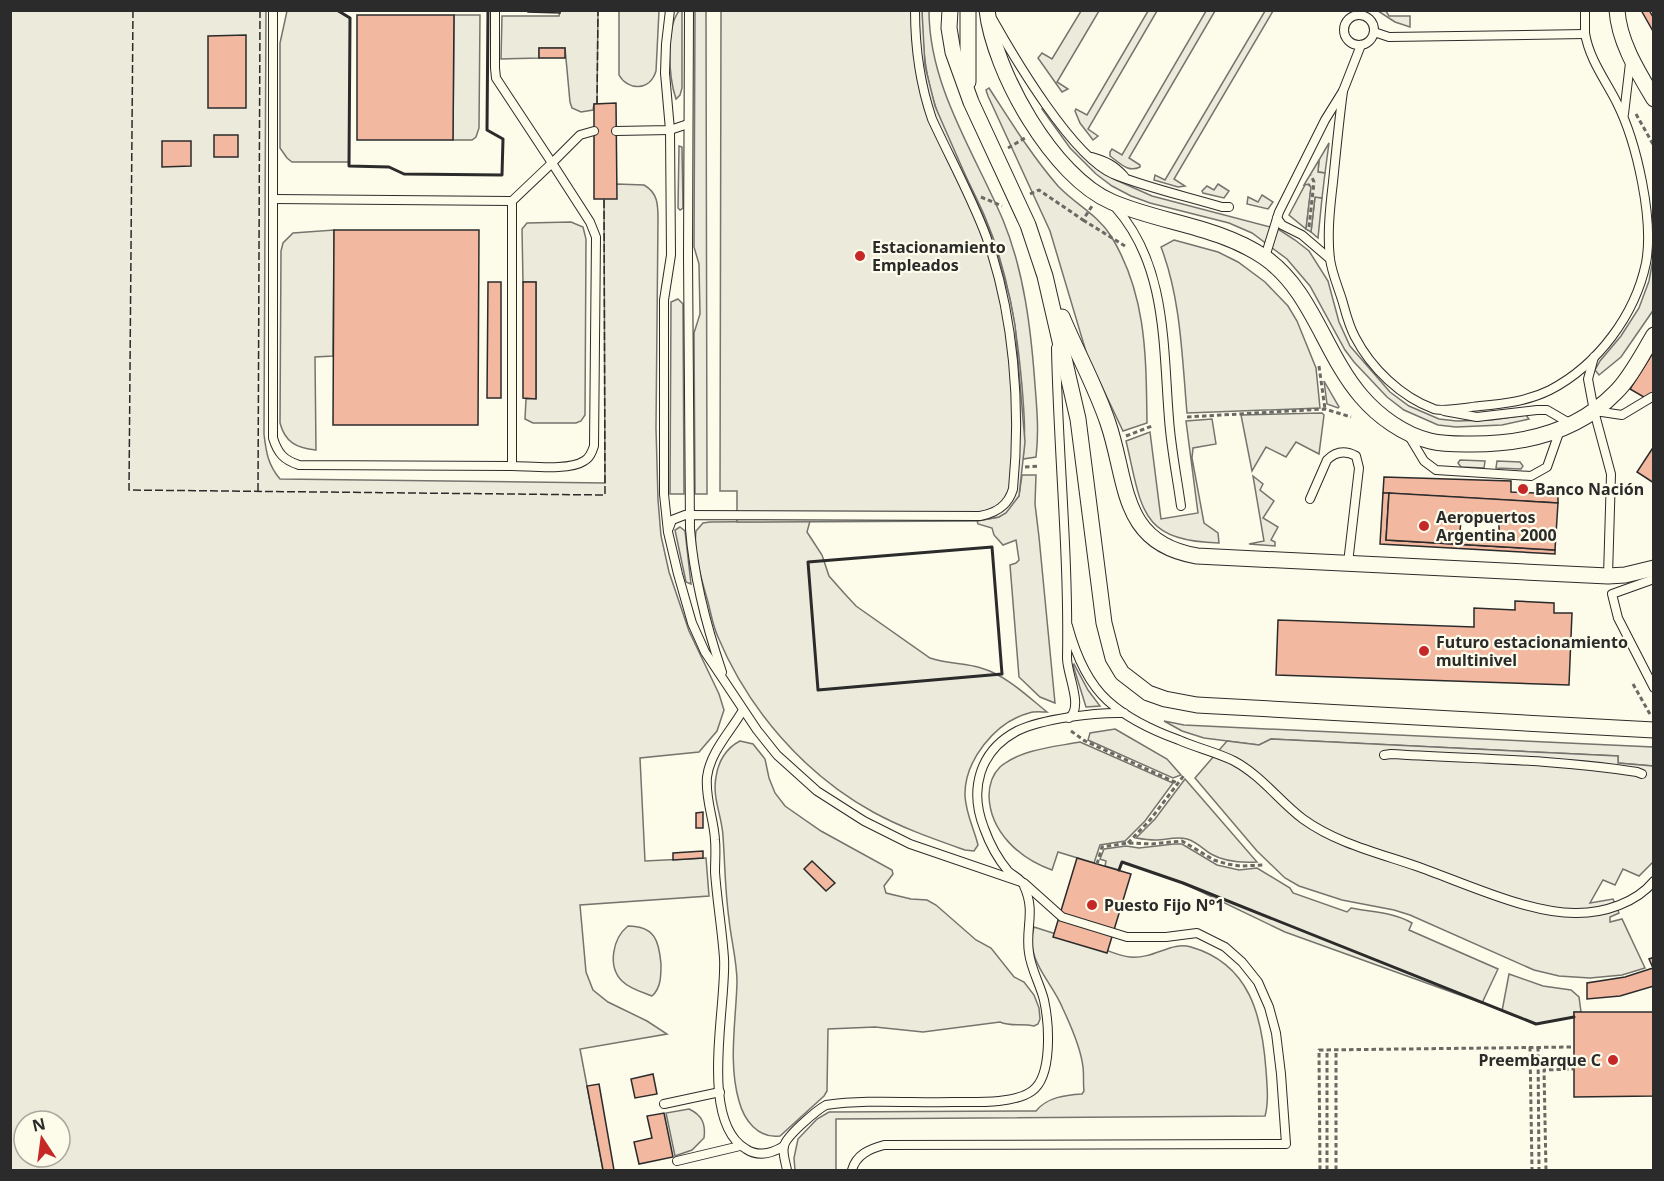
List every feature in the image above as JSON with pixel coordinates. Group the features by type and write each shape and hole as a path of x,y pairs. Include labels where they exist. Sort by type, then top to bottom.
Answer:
{"street":[{"path":"950,10 949,28 953,52 969,94 1018,200 1045,276 1108,422 1129,505 1136,518 1153,537 1170,549 1197,556 1608,576 1632,574 1653,568"},
{"path":"968,10 969,94"},
{"path":"988,10 991,36 1002,69 1022,106 1055,155 1074,176 1105,199 1156,217 1220,234 1265,257 1295,289 1334,358 1362,397 1375,410 1404,431 1439,443 1490,445 1530,440 1566,427 1594,411 1616,392 1653,335"},
{"path":"1617,10 1625,42 1634,65 1653,99"},
{"path":"1045,276 1078,419 1108,644 1122,673 1132,683 1148,693 1197,705 1653,730"}],"lane":[{"path":"273,12 273,438 277,450 282,457 299,465 572,466 583,462 590,456 594,446 596,237 590,222 496,78 495,10"},
{"path":"670,10 665,73 670,130 671,255 664,300 664,494 668,531 692,622 705,652 757,730 777,755 817,790 864,821 910,844 1024,883"},
{"path":"689,10 688,255 692,555 704,618 726,685"},
{"path":"668,531 669,524 678,516 980,516 995,512 1008,501 1019,468 1006,312 998,274 985,235 932,119 926,100 918,60 915,10"},
{"path":"988,10 1018,63 1070,135 1090,156 1112,173 1164,192 1229,207"},
{"path":"1437,410 1505,404 1535,396 1562,383 1594,357 1622,324 1634,302 1646,264 1648,243 1648,225 1642,184 1624,118 1600,73 1586,34 1585,10"},
{"path":"1265,257 1278,212 1325,120 1343,91 1361,45 1370,40 1374,32 1373,23 1367,16 1353,13 1344,26 1345,35 1351,43 1361,45"},
{"path":"1374,32 1389,37 1586,34"},
{"path":"1624,118 1624,104 1630,73 1625,42"},
{"path":"1343,91 1330,209 1330,259 1353,334 1377,369 1404,393 1437,410 1477,417 1547,410 1566,427 1547,467 1531,476 1436,471 1428,466 1414,442 1404,431"},
{"path":"616,131 670,130 688,124"},
{"path":"274,199 512,201 580,135 594,131"},
{"path":"1105,199 1127,220 1135,233 1148,264 1161,311 1169,421 1181,506"},
{"path":"512,201 512,465"},
{"path":"1277,218 1282,225 1302,235 1330,259"},
{"path":"671,255 688,255"},
{"path":"1056,324 1057,420 1068,626 1067,661 1076,705 1069,718"},
{"path":"1594,357 1588,379 1611,474 1608,576"},
{"path":"1594,411 1622,415 1652,397"},
{"path":"1310,499 1327,460 1338,452 1356,456 1359,468 1348,563"},
{"path":"1653,579 1625,591 1614,592 1612,599 1618,618 1653,688"},
{"path":"1068,626 1085,669 1106,699 1124,713 1180,741 1210,750 1253,772 1303,819 1339,839 1494,894 1554,912 1575,914 1597,912 1630,900 1652,884"},
{"path":"743,710 711,761 707,777 708,799 716,840 716,878 724,960 724,998 718,1056 720,1092 722,1112 730,1133 740,1146 753,1153 775,1152 784,1146 788,1138 819,1109 826,1105 997,1102 1031,1092 1041,1083 1046,1071 1046,1022 1044,1000 1029,954 1031,916 1024,883"},
{"path":"852,1170 861,1155 872,1148 884,1145 1286,1144 1276,1034 1269,1007 1258,982 1242,962 1224,947 1197,933 1166,937 1128,937 1062,916 1009,871 999,858 983,827 976,799 976,784 980,771 997,748 1017,731 1096,713 1124,713"},
{"path":"1384,755 1560,763 1605,767 1642,774"},
{"path":"664,1104 720,1092"},
{"path":"677,1161 740,1146"},
{"path":"784,1146 788,1170"}],"path":[{"path":"1631,108 1653,146"},
{"path":"996,155 1025,138 1026,132"},
{"path":"1304,163 1314,182 1309,231"},
{"path":"970,199 983,196 1001,206 1039,190 1125,246"},
{"path":"1083,220 1105,199"},
{"path":"1319,366 1325,410"},
{"path":"1187,417 1325,410 1351,417"},
{"path":"1126,436 1152,426"},
{"path":"1019,468 1040,466"},
{"path":"1633,684 1653,720"},
{"path":"1071,731 1085,741 1177,783"},
{"path":"1128,843 1150,820 1185,774"},
{"path":"1097,864 1102,847 1128,843 1152,844 1182,841 1214,860 1227,864 1265,865"},
{"path":"1530,1047 1532,1170"},
{"path":"1538,1047 1539,1170"},
{"path":"1320,1170 1319,1050 1574,1047"},
{"path":"1327,1050 1327,1170"},
{"path":"1336,1050 1336,1170"},
{"path":"1546,1170 1544,1070 1574,1069"}],"shaded area":[{"path":"10,11 266,11 264,434 268,458 280,479 605,483 604,199 617,184 644,185 655,196 658,214 656,428 661,536 669,572 689,631 719,694 724,710 717,731 699,752 640,758 645,861 706,858 709,896 580,905 586,972 593,990 608,1002 647,1021 667,1034 580,1049 603,1170 11,1170"},
{"path":"287,11 337,11 350,18 349,162 292,162 280,148 280,43"},
{"path":"560,11 598,11 597,104 594,104 593,110 581,112 572,108 565,48 539,48 539,58 501,59 502,16 559,16"},
{"path":"619,11 659,11 656,71 653,78 644,85 628,84 619,75"},
{"path":"679,11 682,11 682,88 676,99 670,67 670,41"},
{"path":"695,11 706,11 707,494 695,494 694,333 700,314 699,264 694,247"},
{"name":"Estacionamiento Empleados","path":"721,11 922,11 925,66 935,106 995,243 1015,325 1025,442 1019,496 1006,513 999,517 977,521 737,522 737,491 720,491"},
{"path":"922,11 929,11 936,66 945,92 1003,220 1016,259 1031,343 1036,394 1036,457 1023,459 1024,422 1020,365 1014,322 1000,258 985,217 952,148 935,105 925,58"},
{"path":"1081,11 1099,11 1057,82 1068,89 1062,92 1038,58 1042,53 1052,59"},
{"path":"1148,11 1157,11 1088,129 1098,136 1093,140 1080,123 1075,111 1076,109 1087,115"},
{"path":"1206,11 1215,11 1129,158 1140,167 1132,169 1124,166 1110,156 1110,152 1112,149 1122,155"},
{"path":"1265,11 1273,11 1174,179 1185,186 1178,187 1154,180 1155,175 1165,180"},
{"path":"1378,11 1386,11 1389,16 1410,16 1410,27 1395,22"},
{"path":"454,15 480,15 479,128 476,137 472,140 453,140"},
{"path":"989,88 1048,175 1106,229 1123,258 1132,281 1142,327 1147,423 1123,431 1087,355 1050,231 988,96 986,90"},
{"path":"1044,108 1061,131 1100,169 1116,180 1152,196 1278,229 1309,251 1328,281 1339,322 1350,346 1390,392 1409,406 1439,419 1457,421 1491,420 1526,415 1529,419 1502,425 1456,427 1438,425 1404,410 1387,397 1354,362 1310,286 1287,259 1252,233 1229,223 1150,203 1112,186 1096,174 1070,148 1042,109"},
{"path":"1329,143 1325,173 1318,172 1319,160"},
{"path":"679,146 682,147 683,208 680,210 678,208"},
{"path":"1319,160 1318,172 1325,173 1322,198 1315,197 1311,232 1306,229 1311,187 1309,184 1304,185"},
{"path":"1306,183 1311,187 1306,229 1289,215"},
{"path":"1218,184 1229,191 1224,198 1203,193 1202,191 1207,186 1214,190"},
{"path":"1262,195 1273,202 1268,209 1247,204 1248,197 1258,202"},
{"path":"1315,197 1322,198 1318,238 1311,232"},
{"path":"571,222 583,227 586,239 585,415 581,421 576,423 533,423 525,419 526,399 536,398 536,282 523,282 522,229 527,223"},
{"path":"334,230 333,356 315,357 316,450 292,443 282,430 280,423 281,251 283,243 293,233"},
{"path":"1174,240 1218,252 1238,262 1265,282 1288,306 1297,321 1316,368 1320,408 1187,413 1177,308 1161,247"},
{"path":"1653,259 1654,308 1621,357 1599,375 1595,370 1600,361 1621,336 1639,308 1649,281"},
{"path":"678,299 683,304 684,494 670,494 671,302"},
{"path":"1324,381 1339,407 1338,408 1327,404"},
{"path":"1322,413 1324,415 1319,454 1296,442 1286,457 1266,447 1252,471 1241,415"},
{"path":"1212,419 1216,444 1193,448 1192,458 1204,523 1218,533 1219,543 1192,541 1173,536 1158,527 1148,516 1141,502 1126,441 1150,432 1161,519 1198,513 1186,421"},
{"path":"1460,460 1485,461 1484,468 1461,467 1458,463"},
{"path":"1497,461 1520,462 1523,466 1521,469 1496,468"},
{"path":"1022,475 1036,475 1035,504 1055,703 1040,697 1019,677 1010,565 1019,560 1016,540 1003,545 994,535 992,528 978,524 977,521 999,517 1019,496"},
{"path":"1253,476 1263,484 1260,490 1274,501 1263,518 1278,527 1271,540 1275,542 1275,546 1249,544 1264,541"},
{"path":"810,521 807,532 822,555 829,576 856,606 930,658 990,671 1016,687 1047,712 1031,712 1016,718 994,734 976,757 966,783 965,796 968,815 978,845 974,851 965,850 884,818 848,797 824,779 781,737 762,714 730,664 715,629 701,576 695,540 696,531 703,523 710,522"},
{"path":"680,527 685,531 691,584 686,582 675,530"},
{"path":"1074,664 1088,690 1100,706 1086,707"},
{"path":"1164,721 1184,725 1653,747 1653,766 1618,763 1618,756 1271,739 1259,745 1204,738 1182,731"},
{"path":"1115,729 1167,759 1181,775 1173,778 1088,740 1090,733"},
{"path":"1271,739 1618,756 1618,763 1653,766 1653,862 1639,876 1623,869 1615,885 1603,880 1590,903 1613,899 1619,913 1610,917 1610,922 1622,919 1645,968 1622,975 1590,978 1559,976 1534,970 1410,915 1342,900 1299,886 1285,878 1257,851 1195,778 1227,741 1259,745"},
{"path":"740,741 753,744 765,759 775,793 785,806 821,831 892,870 893,874 884,886 886,893 927,900 936,905 976,940 991,948 1014,977 1024,982 1034,995 1039,1008 1038,1024 1034,1026 1000,1022 923,1032 875,1027 828,1029 827,1091 824,1096 780,1136 765,1134 753,1127 741,1108 734,1072 737,974 728,909 722,829 715,792 716,777 721,761 731,747"},
{"path":"1080,742 1173,783 1145,821 1125,841 1100,845 1094,863 1058,852 1052,870 1018,851 1001,832 991,809 990,784 1000,767 1018,756"},
{"path":"1185,779 1257,862 1222,859 1183,838 1155,840 1136,838 1155,819"},
{"path":"1182,844 1217,865 1239,870 1257,868 1290,888 1293,893 1347,912 1351,908 1390,914 1405,919 1412,923 1409,930 1498,969 1482,1003 1285,932 1183,883 1122,862 1119,870 1105,866 1106,861 1100,859 1104,849"},
{"path":"628,926 650,932 657,942 661,977 659,986 652,996 625,984 614,968 616,945"},
{"path":"1034,927 1130,957 1139,957 1177,946 1191,947 1211,955 1227,966 1240,979 1249,995 1261,1030 1267,1087 1265,1116 836,1119 836,1170 795,1170 794,1158 798,1139 817,1119 829,1112 1036,1111 1051,1100 1082,1094 1084,1091 1080,1053 1058,999 1036,960 1032,939"},
{"path":"1509,974 1543,986 1571,990 1579,997 1581,1012 1574,1012 1574,1017 1536,1024 1502,1011"},
{"path":"689,1109 702,1121 704,1138 692,1150 675,1156 666,1113"}],"building":[{"path":"528,10 560,10 560,13 528,12"},
{"path":"1641,10 1649,10 1654,19 1654,33"},
{"path":"357,15 454,15 453,140 357,140"},
{"path":"246,35 246,108 208,108 208,36"},
{"path":"539,48 565,48 565,58 539,58"},
{"path":"616,103 617,199 594,199 594,104"},
{"path":"214,135 238,135 238,157 214,157"},
{"path":"162,141 191,141 191,166 162,167"},
{"path":"334,230 479,230 478,425 333,425"},
{"path":"488,282 501,282 501,398 487,398"},
{"path":"523,282 536,282 536,399 523,398"},
{"path":"1654,351 1654,403 1630,389"},
{"path":"1654,446 1654,483 1637,472"},
{"path":"1384,477 1511,481 1511,492 1558,494 1558,503 1383,493"},
{"path":"1383,493 1389,493 1386,540 1555,550 1555,554 1380,544"},
{"name":"Aeropuertos Argentina 2000","path":"1389,493 1558,503 1555,550 1386,540","holes":["1477,515 1499,519 1499,534 1460,533 1461,517"]},
{"name":"Futuro estacionamiento multinivel","path":"1515,601 1554,603 1554,613 1572,613 1569,685 1276,675 1278,620 1474,627 1474,608 1515,610"},
{"path":"703,812 703,828 696,828 696,813"},
{"path":"703,851 703,858 673,860 673,853"},
{"name":"Puesto Fijo N°1","path":"1077,858 1131,874 1107,953 1053,937"},
{"path":"812,861 835,883 826,891 804,869"},
{"path":"1654,957 1654,986 1620,996 1587,999 1587,983 1625,977 1653,968 1649,959"},
{"name":"Preembarque C","path":"1574,1012 1654,1012 1654,1096 1574,1097"},
{"path":"653,1074 657,1094 635,1098 631,1079"},
{"path":"599,1084 614,1170 603,1170 587,1086"},
{"path":"664,1113 673,1157 639,1164 634,1142 652,1138 647,1116"}],"fence":[{"path":"133,10 129,490 605,495 604,199"},
{"path":"258,491 260,10"},
{"path":"597,104 598,10"}],"wall":[{"path":"337,10 350,18 349,166 389,167 404,174 502,175 503,139 487,130 488,10"},
{"path":"992,547 1002,674 818,690 808,562 992,547"},
{"path":"1119,870 1122,862 1183,883 1536,1024 1574,1017"}],"place":[{"name":"Estacionamiento Empleados","path":"860,256"},
{"name":"Banco Nación","path":"1523,489"},
{"name":"Aeropuertos Argentina 2000","path":"1424,526"},
{"name":"Futuro estacionamiento multinivel","path":"1424,651"},
{"name":"Puesto Fijo N°1","path":"1092,905"},
{"name":"Preembarque C","path":"1613,1060"}]}
